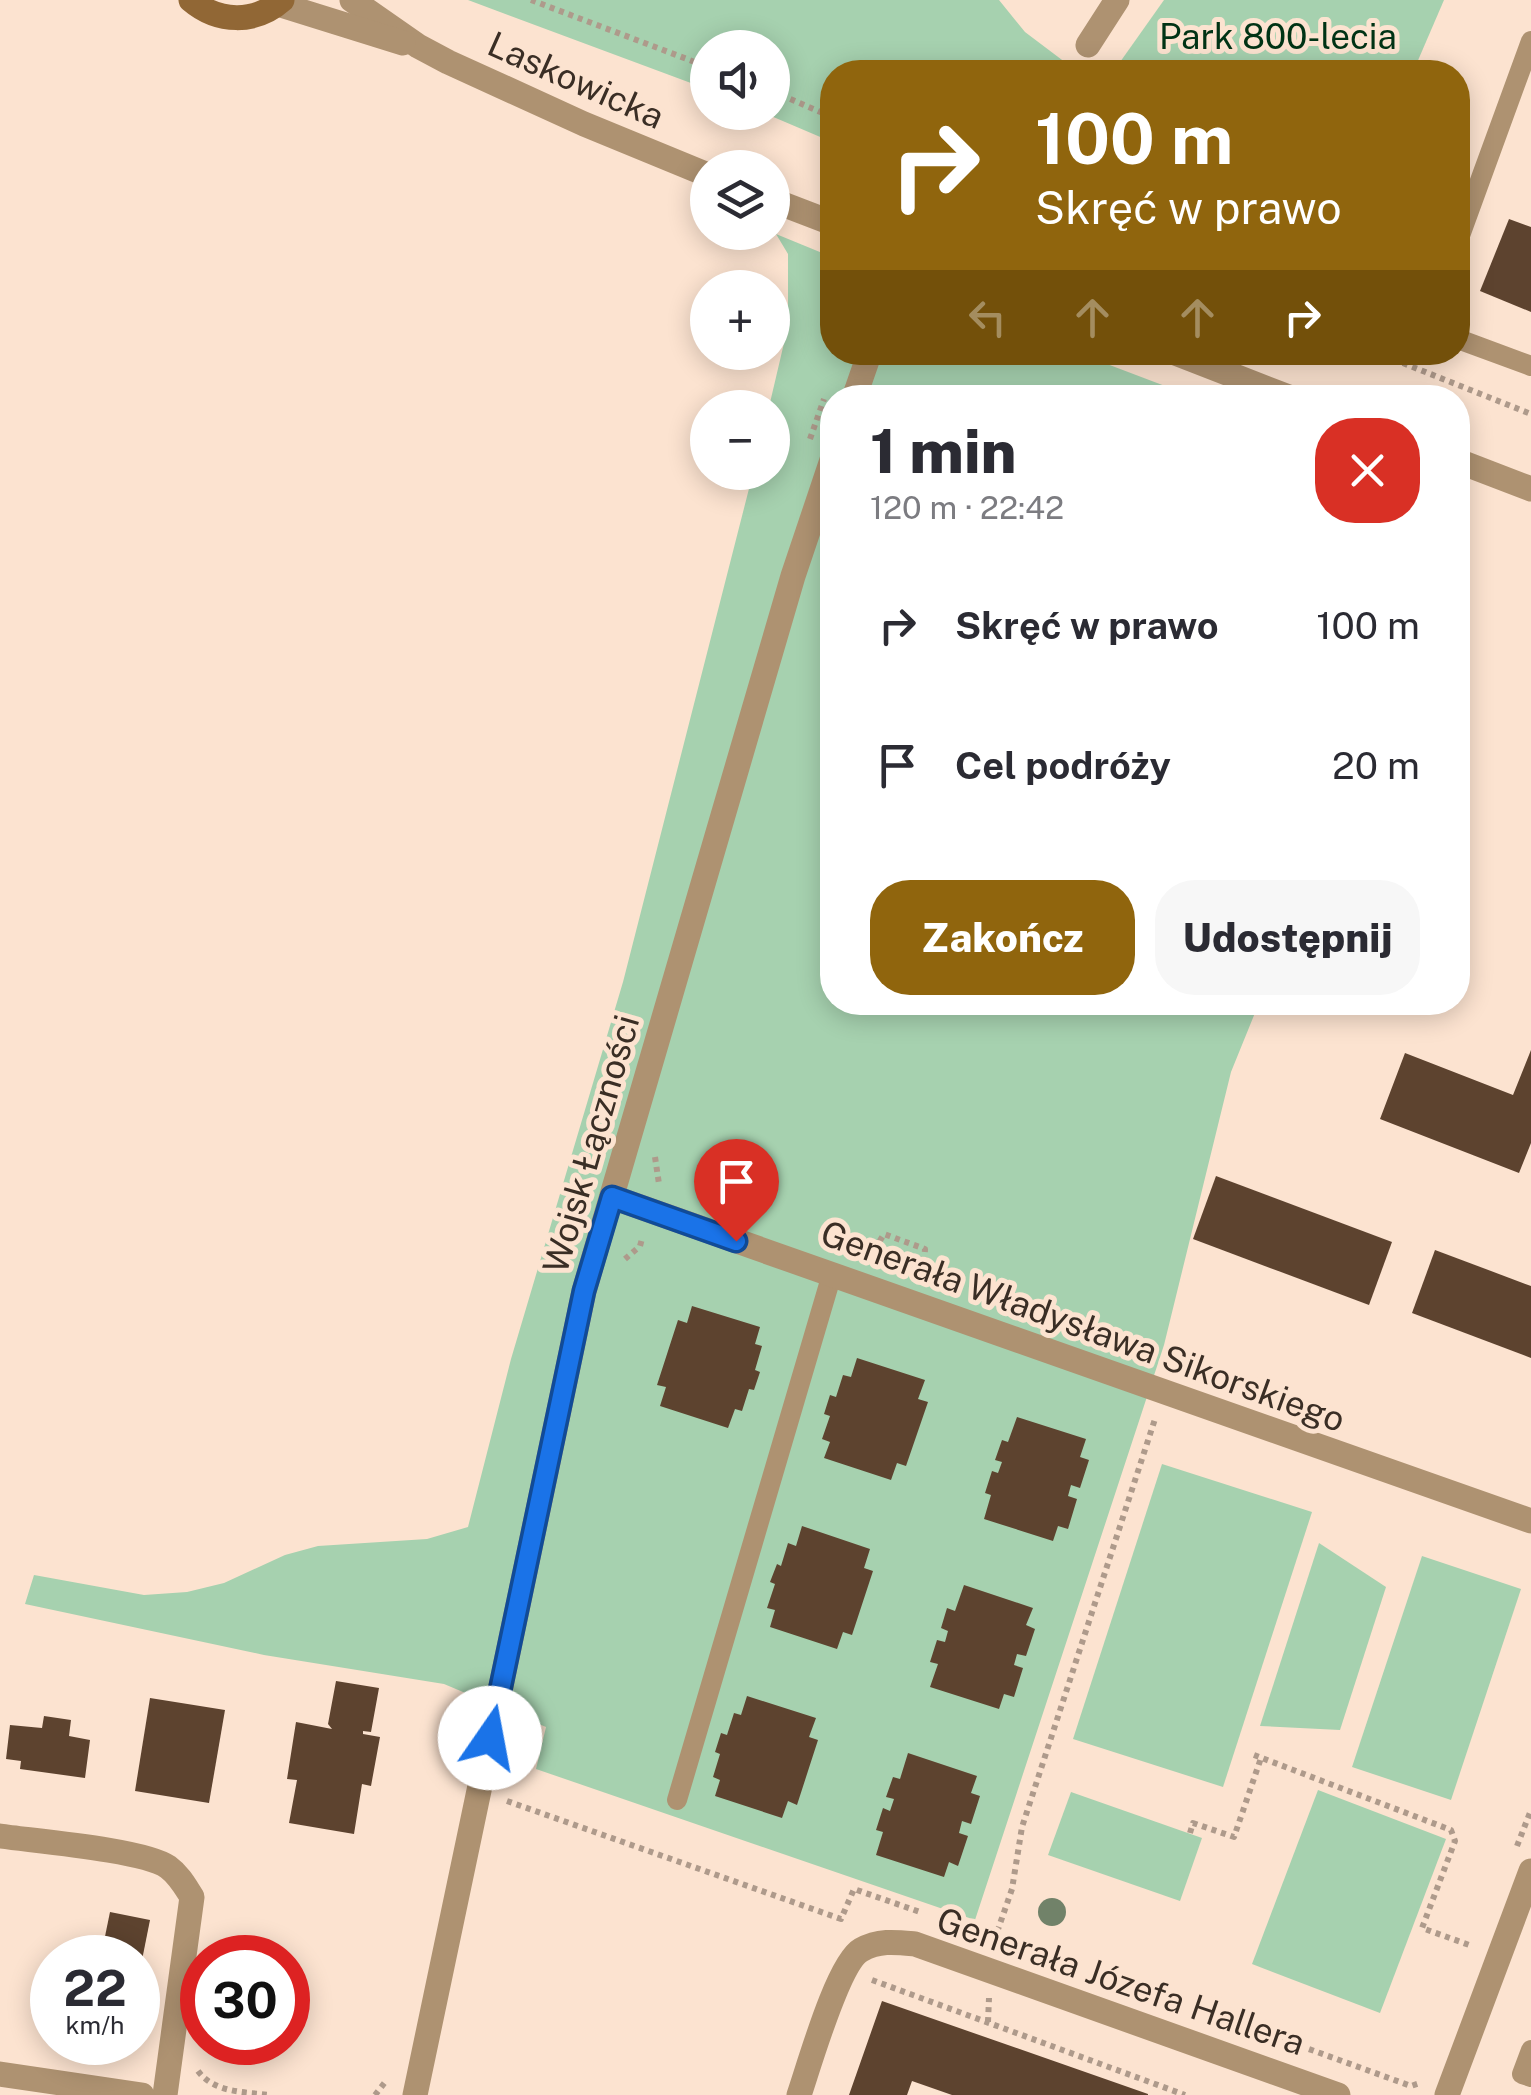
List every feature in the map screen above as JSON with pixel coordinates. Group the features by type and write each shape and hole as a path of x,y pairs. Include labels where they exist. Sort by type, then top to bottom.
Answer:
{"main road":[{"path":"191,0 213,14 236,18 258,15 280,2"}],"street":[{"name":"Laskowicka","path":"352,0 418,46 515,94 690,167"},
{"path":"1088,45 1117,0"},
{"name":"Laskowicka","path":"280,2 418,46"},
{"path":"790,207 820,218"},
{"path":"1206,365 1258,385"},
{"path":"1470,465 1531,488"},
{"name":"Wojsk Łączności","path":"415,2095 584,1291 820,497"},
{"name":"Generała Władysława Sikorskiego","path":"612,1197 1531,1521"},
{"path":"0,1836 142,1857 165,1865 181,1879 192,1897 165,2095"},
{"path":"1447,2095 1521,1866"},
{"name":"Generała Józefa Hallera","path":"799,2095 841,1976 857,1952 885,1941 915,1944 1338,2095"},
{"path":"0,2074 142,2095"}],"lane":[{"path":"1470,208 1531,41"},
{"path":"1470,343 1531,366"},
{"path":"677,1800 832,1274"},
{"path":"1531,2050 1522,2074 1531,2077"}],"path":[{"path":"531,0 690,60"},
{"path":"790,99 820,112"},
{"path":"1408,365 1458,385"},
{"path":"1470,390 1531,414"},
{"path":"621,1265 640,1246 660,1182 656,1142"},
{"path":"994,1938 1012,1889 1022,1827 1157,1412"},
{"path":"1190,1834 1193,1823 1234,1837 1257,1756 1451,1830 1454,1841 1422,1928 1479,1948"},
{"path":"502,1820 510,1785"},
{"path":"506,1801 841,1919 854,1888 924,1914"},
{"path":"1521,1866 1531,1810"},
{"path":"977,1932 1012,1945"},
{"path":"862,1985 874,1980 1185,2095"},
{"path":"1212,2014 1412,2086 1424,2079"},
{"path":"195,2065 210,2084 270,2095"}],"green space":[{"name":"Park 800-lecia","path":"468,0 999,0 1025,32 1062,60 820,60 820,137 790,124 790,30 690,30 690,83"},
{"name":"Park 800-lecia","path":"1164,0 1444,0 1418,60 1122,60"},
{"path":"790,240 820,252 820,365 1110,365 1162,385 820,385 820,1015 1254,1015 1231,1072 1164,1345 975,1920 536,1769 546,1727 444,1684 264,1655 25,1604 34,1575 144,1595 187,1592 224,1583 285,1555 318,1546 427,1539 468,1527 511,1359 623,982 749,490 790,490 790,390 773,390 778,370 790,370 786,250 790,250"},
{"path":"1162,1464 1312,1512 1223,1787 1073,1739"},
{"path":"1319,1543 1386,1587 1340,1730 1260,1726"},
{"path":"1422,1556 1521,1589 1451,1800 1352,1767"},
{"path":"1318,1790 1446,1839 1380,2013 1252,1964"},
{"path":"1071,1792 1202,1838 1180,1901 1048,1855"}],"building":[{"path":"1509,219 1531,227 1531,312 1480,291"},
{"path":"1531,1050 1531,1143 1519,1173 1380,1119 1405,1053 1513,1095"},
{"path":"1216,1176 1392,1242 1369,1305 1193,1239"},
{"path":"1435,1250 1531,1286 1531,1358 1412,1313"},
{"path":"692,1306 760,1327 755,1344 762,1346 755,1370 760,1372 742,1411 735,1409 728,1428 660,1406 666,1387 657,1385 678,1320 687,1323"},
{"path":"857,1358 925,1380 918,1399 928,1402 906,1466 897,1463 891,1480 824,1458 830,1442 822,1439 830,1416 824,1414 830,1395 836,1397 843,1375 851,1377"},
{"path":"1017,1417 1086,1439 1080,1457 1089,1460 1080,1488 1071,1485 1068,1496 1077,1499 1068,1529 1058,1526 1053,1541 984,1519 991,1495 985,1493 992,1471 998,1473 1002,1462 995,1460 1002,1440 1008,1442"},
{"path":"802,1526 870,1549 864,1568 873,1571 852,1635 843,1632 837,1649 770,1627 775,1610 767,1608 775,1584 770,1582 777,1564 781,1566 788,1543 796,1546"},
{"path":"964,1585 1033,1608 1026,1625 1035,1629 1026,1656 1017,1654 1014,1665 1023,1668 1014,1697 1004,1694 999,1709 930,1687 938,1664 930,1662 937,1640 945,1642 948,1631 941,1628 947,1608 955,1611"},
{"path":"336,1681 379,1688 371,1732 363,1734 380,1737 371,1786 362,1784 354,1834 289,1823 297,1780 287,1779 296,1722 332,1729 328,1724"},
{"path":"747,1696 816,1718 809,1737 818,1740 797,1805 788,1801 782,1818 715,1796 720,1780 713,1777 720,1754 715,1752 721,1733 727,1735 734,1713 741,1715"},
{"path":"150,1698 225,1710 209,1803 135,1791"},
{"path":"44,1716 71,1720 69,1736 90,1740 85,1778 20,1769 21,1761 6,1759 10,1725 42,1728"},
{"path":"908,1753 977,1776 971,1793 980,1796 971,1824 962,1821 959,1833 968,1836 958,1866 949,1862 944,1877 876,1855 883,1832 876,1830 883,1808 890,1811 894,1799 886,1797 893,1777 900,1779"},
{"path":"110,1912 150,1920 147,1935 105,1935"},
{"path":"882,2001 1148,2095 952,2095 912,2081 907,2095 849,2095"}],"route":[{"path":"490,1738 584,1291 612,1197 736,1241"}]}
